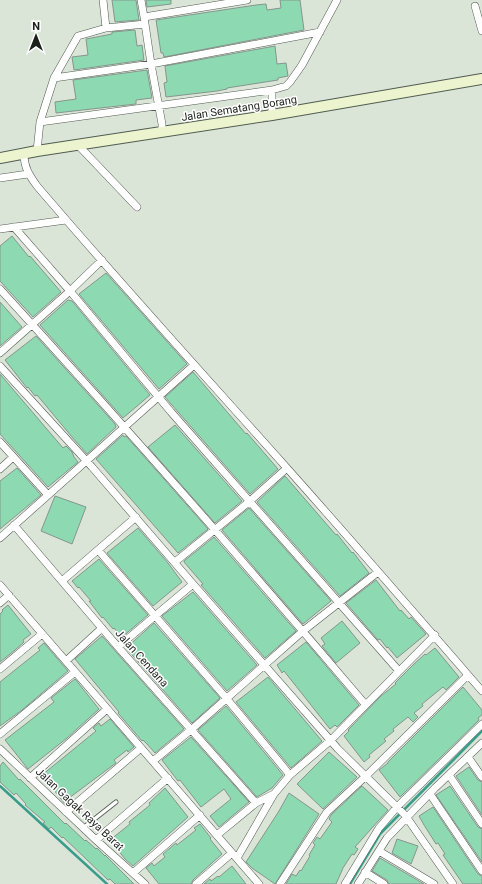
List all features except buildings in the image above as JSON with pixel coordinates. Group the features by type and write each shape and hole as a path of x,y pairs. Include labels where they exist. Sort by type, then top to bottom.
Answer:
{"street":[{"path":"103,0 106,28"},
{"path":"141,0 162,128"},
{"path":"188,0 189,9"},
{"path":"37,148 40,122 54,78 78,36 189,9 247,0"},
{"path":"40,122 159,108 272,92 286,86 290,82 302,65 337,0"},
{"path":"475,6 482,31"},
{"path":"54,78 151,64 320,32"},
{"name":"Jalan Sematang Borang","path":"0,158 24,154 37,148 78,145 162,128 482,79"},
{"path":"272,92 272,111"},
{"path":"78,145 137,207"},
{"path":"24,154 24,162 28,174 66,220 435,635 482,691"},
{"path":"0,178 28,174"},
{"path":"0,229 66,220"},
{"path":"14,227 158,397 399,671"},
{"path":"0,353 70,292 102,260"},
{"path":"0,289 124,426 365,704"},
{"path":"0,538 194,365"},
{"path":"0,366 86,460 338,749 402,812 453,884"},
{"path":"0,442 48,495"},
{"path":"0,469 13,457"},
{"path":"175,562 250,501 287,468"},
{"path":"62,581 136,517"},
{"name":"Jalan Cendana","path":"14,525 118,647 256,803"},
{"path":"98,550 227,699 290,775"},
{"path":"153,761 192,730 303,631 378,572"},
{"path":"118,647 193,584"},
{"path":"0,586 259,884"},
{"path":"0,603 9,596"},
{"path":"66,661 102,628"},
{"path":"0,669 42,634"},
{"path":"196,884 235,856 274,794 290,775 331,740 435,635"},
{"path":"0,734 75,672"},
{"path":"280,884 323,817 468,675"},
{"path":"30,778 107,709"},
{"path":"358,884 402,812 482,724"},
{"path":"345,884 379,828 430,794 482,743"},
{"path":"66,812 141,748"},
{"name":"Jalan Gagak Raya Barat","path":"0,749 145,884"},
{"path":"468,757 482,777"},
{"path":"449,775 482,824"},
{"path":"96,840 168,778"},
{"path":"217,835 256,803 274,794"},
{"path":"430,794 482,871"},
{"path":"133,873 200,815"},
{"path":"378,851 434,884"},
{"path":"365,872 384,884"}],"lane":[{"path":"84,828 116,802"}],"waterway":[{"path":"350,884 380,834 482,731"},
{"path":"0,786 107,884"}]}
